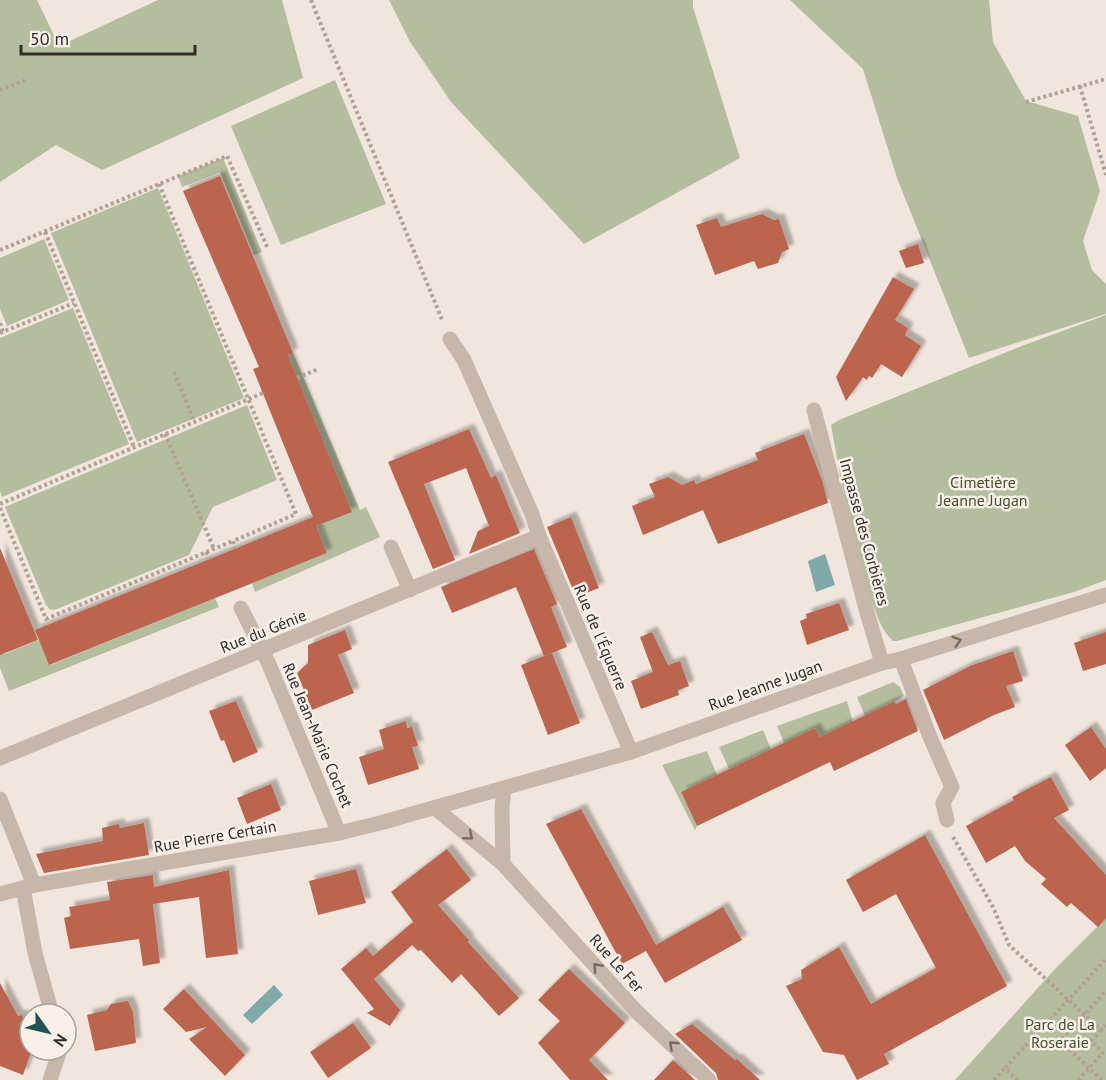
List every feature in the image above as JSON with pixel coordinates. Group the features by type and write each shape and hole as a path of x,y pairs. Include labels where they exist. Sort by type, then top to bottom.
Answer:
{"street":[{"name":"Rue de l'Équerre","path":"450,339 464,360 535,520 539,536 631,752"},
{"name":"Impasse des Corbières","path":"814,410 882,663"},
{"name":"Rue du Génie","path":"0,758 539,536"},
{"path":"392,547 410,590"},
{"name":"Rue Jeanne Jugan","path":"435,808 631,752 882,663 1106,595"},
{"name":"Rue Jean-Marie Cochet","path":"241,608 262,651 339,833"},
{"path":"901,659 930,737 952,787 943,803 947,820"},
{"path":"503,864 504,789"},
{"path":"0,799 29,886 35,953 49,1002"},
{"name":"Rue Pierre Certain","path":"0,894 29,886 339,833 435,808"},
{"name":"Rue Le Fer","path":"435,808 503,864 636,1011 709,1080"},
{"path":"50,1080 56,1062"}],"path":[{"path":"311,0 450,339"},
{"path":"1026,102 1106,79"},
{"path":"0,90 26,80"},
{"path":"1080,86 1106,175"},
{"path":"1098,149 1106,152"},
{"path":"0,250 227,156 268,249"},
{"path":"159,184 249,398 296,514 46,619 0,506 134,447 249,398 263,393"},
{"path":"45,232 134,447"},
{"path":"0,323 2,332 74,303"},
{"path":"297,378 318,369"},
{"path":"174,372 194,422"},
{"path":"165,434 214,549"},
{"path":"233,541 235,549"},
{"path":"206,552 210,559"},
{"path":"947,820 946,824 993,908 1009,945 1101,1030"},
{"path":"994,1080 1106,959"},
{"path":"1102,1080 1060,1041 1106,991"},
{"path":"1078,1080 1104,1054 1091,1041 1106,1025"},
{"path":"1005,1068 1018,1080"}],"green space":[{"path":"0,0 37,0 59,46 158,0 282,0 303,78 102,170 56,145 0,182"},
{"path":"389,0 693,0 693,7 740,158 584,244 451,102 409,40"},
{"path":"790,0 989,0 993,42 1026,101 1078,116 1100,191 1083,241 1092,270 1106,284 1106,314 969,358 897,178 863,69"},
{"path":"335,80 386,204 281,245 231,126"},
{"path":"223,158 262,252 254,255 220,172 182,187 178,176"},
{"path":"158,188 244,398 137,442 51,233"},
{"path":"44,239 69,300 7,326 0,309 0,258"},
{"path":"73,308 129,444 2,497 0,491 0,338"},
{"name":"Cimetière Jeanne Jugan","path":"1106,315 1106,580 1074,592 893,641 879,619 859,561 831,425 1019,347"},
{"path":"293,353 360,510 366,507 380,537 255,592 252,583 327,553 316,526 351,512 288,355"},
{"path":"247,405 277,480 213,507 189,555 51,610 46,605 5,507"},
{"path":"215,598 219,607 9,691 0,668 0,645 4,654 39,640 50,665"},
{"path":"893,682 900,687 904,696 865,716 857,697"},
{"path":"847,701 853,722 820,737 815,728 784,743 777,726"},
{"path":"763,730 771,749 729,769 719,747"},
{"path":"707,751 717,775 681,792 697,826 695,830 662,765"},
{"name":"Parc de La Roseraie","path":"1106,918 1106,1080 955,1080 1054,970"}],"water":[{"path":"825,554 835,585 816,592 808,561"},
{"path":"274,985 283,995 252,1024 243,1015"}],"building":[{"path":"220,176 293,353 288,355 352,512 316,526 327,553 49,665 35,630 313,517 253,369 259,367 183,191"},
{"path":"762,214 774,220 779,219 789,249 782,252 778,263 758,269 754,261 715,275 696,225 717,218 721,227"},
{"path":"918,244 924,263 906,268 899,251"},
{"path":"893,277 914,289 895,320 908,328 905,335 921,346 902,377 881,364 872,378 869,376 867,380 863,377 846,401 836,377"},
{"path":"469,429 491,478 496,475 520,533 469,554 478,531 489,526 466,468 424,484 455,560 433,569 388,462"},
{"path":"804,434 822,480 828,503 718,544 703,510 643,535 632,506 655,497 649,484 668,477 682,485 694,480 696,484 758,460 755,453"},
{"path":"571,517 599,588 576,597 547,527"},
{"path":"0,548 38,640 0,655"},
{"path":"534,549 557,604 551,607 567,647 544,656 516,587 452,613 441,587"},
{"path":"839,603 849,630 807,645 800,621 807,618 806,614"},
{"path":"345,630 352,649 338,655 354,693 312,710 297,673 308,663 308,645"},
{"path":"652,632 668,665 680,661 689,686 678,690 679,695 641,709 631,681 653,672 640,637"},
{"path":"1106,632 1106,664 1083,671 1074,643"},
{"path":"1013,651 1023,681 1006,686 1015,707 944,740 923,690 970,666"},
{"path":"552,653 580,723 548,735 521,665"},
{"path":"906,699 918,731 834,771 830,762 697,826 681,792 815,728 820,737 895,701 896,704"},
{"path":"236,701 258,752 233,763 209,711"},
{"path":"406,721 407,728 412,727 418,746 412,747 419,769 368,785 359,757 384,749 379,730"},
{"path":"1091,727 1106,749 1106,768 1090,781 1065,745"},
{"path":"1051,777 1069,810 1054,818 1106,875 1106,918 1098,927 1071,903 1067,907 1041,884 1046,879 1025,861 1015,846 986,863 966,826 1014,800 1012,797"},
{"path":"271,784 281,810 247,824 237,798"},
{"path":"581,809 656,945 723,907 742,940 665,983 646,951 622,964 546,824"},
{"path":"144,823 149,855 44,873 36,854 103,841 102,828 119,824 120,828"},
{"path":"925,835 1007,986 884,1054 889,1064 857,1080 844,1055 823,1052 786,986 802,979 801,970 839,947 871,1004 936,968 896,894 863,912 846,880"},
{"path":"447,849 471,880 438,905 519,998 499,1016 461,974 452,983 421,950 418,951 412,945 374,979 400,1010 390,1026 367,1013 374,1009 341,969 366,948 373,956 413,922 417,927 391,892"},
{"path":"356,869 366,903 318,915 309,881"},
{"path":"229,870 238,954 206,958 199,897 153,904 160,963 143,966 139,939 70,949 64,918 71,916 69,907 110,900 107,882 153,875 154,887"},
{"path":"569,969 625,1023 589,1060 608,1080 570,1080 538,1043 560,1021 538,1000"},
{"path":"0,983 18,1016 18,1062 28,1062 23,1075 0,1066"},
{"path":"184,989 245,1055 225,1076 189,1039 207,1027 186,1032 163,1009"},
{"path":"128,1001 133,1012 136,1043 95,1051 87,1015 107,1010 111,1004"},
{"path":"353,1023 371,1048 328,1078 310,1052"},
{"path":"692,1024 760,1080 718,1080 716,1073 675,1034"},
{"path":"673,1060 695,1080 654,1080"}]}
